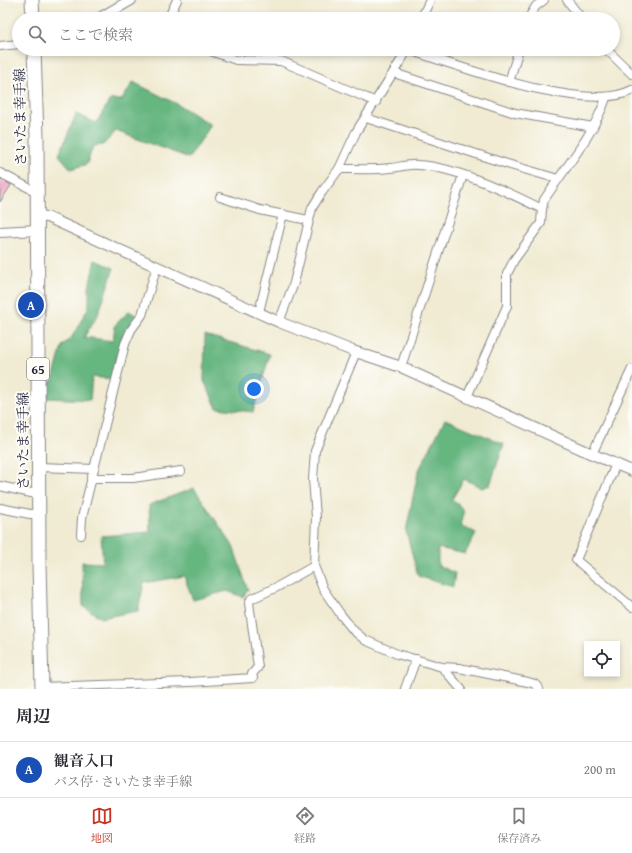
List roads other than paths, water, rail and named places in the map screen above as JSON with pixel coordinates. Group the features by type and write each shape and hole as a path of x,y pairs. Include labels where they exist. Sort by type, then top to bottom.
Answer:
{"main road":[{"path":"32,0 33,12"},
{"name":"さいたま幸手線","path":"36,56 39,514 42,688"}],"street":[{"path":"110,12 131,0"},
{"path":"171,12 177,0"},
{"path":"424,12 430,0"},
{"path":"532,12 536,6 544,0"},
{"path":"567,0 576,12"},
{"path":"0,46 12,45"},
{"path":"225,56 236,60 281,62 376,102"},
{"path":"279,322 296,276 312,208 339,169 356,132 404,56"},
{"path":"429,56 531,89 606,98 626,94 632,90"},
{"path":"509,82 517,56"},
{"path":"613,56 632,74"},
{"path":"394,73 515,113 593,127"},
{"path":"467,397 507,306 507,274 514,260 541,223 544,200 578,152 602,111 606,98"},
{"path":"366,118 558,179"},
{"path":"339,169 390,168 417,165 433,167 463,175 516,196 542,209"},
{"path":"0,173 31,189 38,190"},
{"path":"401,367 463,175"},
{"path":"220,197 260,210 308,220"},
{"path":"259,312 272,264 283,214"},
{"path":"38,216 47,218 157,266 279,322 356,352 401,367 592,454 632,470"},
{"path":"0,232 38,230"},
{"path":"81,535 82,518 91,478 125,344 131,330 142,315 157,266"},
{"path":"356,352 315,451 313,479 316,517 314,566 323,588 341,615 354,631 365,640 397,654 442,666 528,682 535,684 539,689"},
{"path":"592,454 632,369"},
{"path":"616,464 576,560 632,607"},
{"path":"39,467 94,469"},
{"path":"91,478 133,478 181,471"},
{"path":"0,486 31,493 39,493"},
{"path":"0,508 30,514 39,514"},
{"path":"42,688 253,678 252,674 258,667 251,626 249,603 251,599 277,587 314,566"},
{"path":"405,689 416,659"},
{"path":"442,666 461,689"}],"place":[{"name":"観音入口","path":"31,305"}]}
